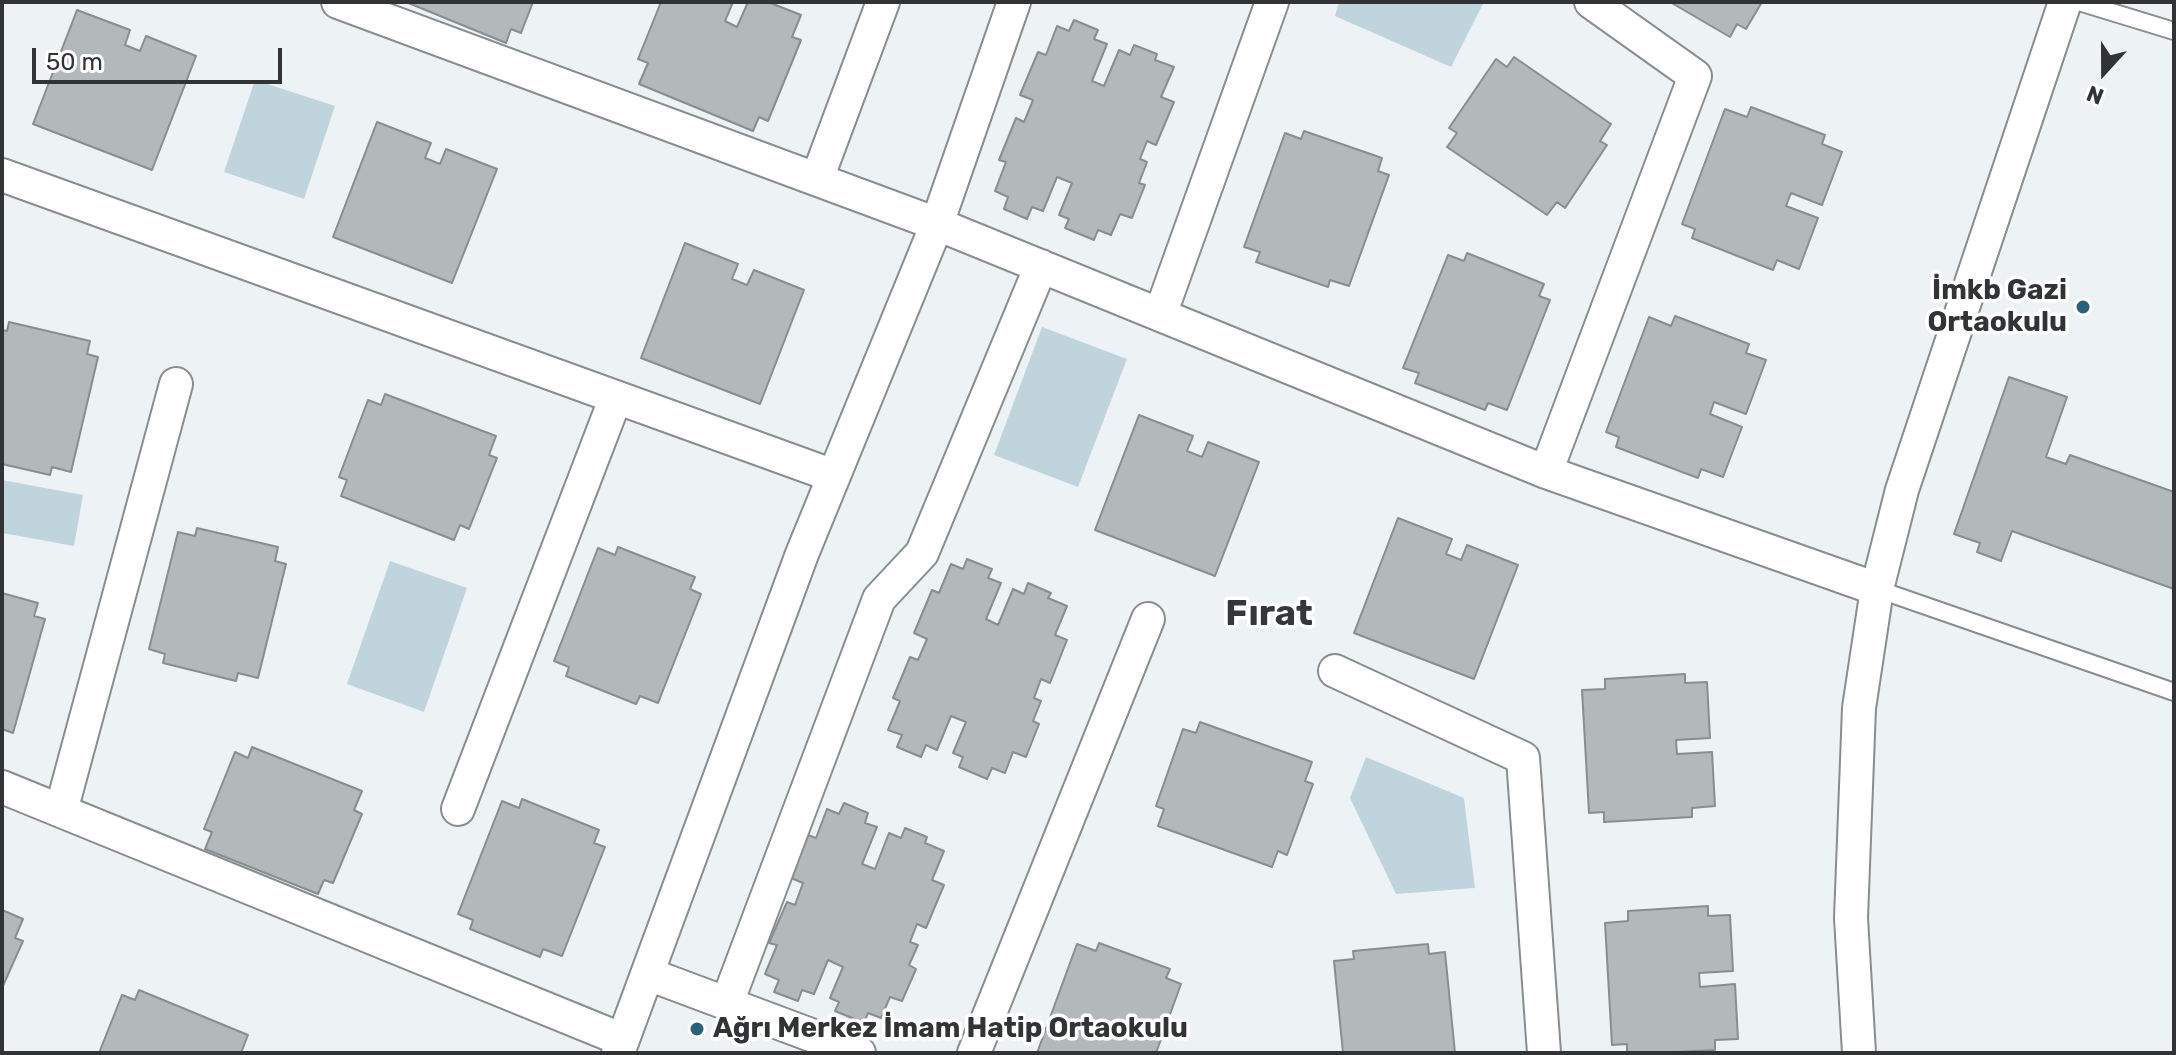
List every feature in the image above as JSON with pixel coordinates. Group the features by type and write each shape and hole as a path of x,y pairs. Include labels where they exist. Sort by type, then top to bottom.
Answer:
{"street":[{"path":"338,2 937,224 1546,472 1877,589"},
{"path":"817,179 883,2"},
{"path":"2,787 621,1046 725,758 834,476 937,224 1014,2"},
{"path":"1160,315 1272,2"},
{"path":"1546,472 1695,76 1591,2"},
{"path":"1859,1053 1851,918 1859,708 1877,589 1902,490 2065,2"},
{"path":"2,175 834,476"},
{"path":"727,1003 879,599 922,553 1041,266"},
{"path":"61,811 176,384"},
{"path":"458,809 616,397"},
{"path":"974,1053 1148,619"},
{"path":"1335,671 1523,758 1544,1053"},
{"path":"648,974 727,1003 793,1041 859,1053"}],"lane":[{"path":"2079,2 2174,31"},
{"path":"1877,589 2174,692"}],"shaded area":[{"path":"1339,2 1484,2 1451,67 1335,16"},
{"path":"255,80 335,106 304,199 224,172"},
{"path":"1042,327 1127,359 1078,487 994,455"},
{"path":"2,480 83,495 74,546 2,533"},
{"path":"390,561 467,588 424,712 347,684"},
{"path":"1366,757 1464,798 1475,888 1396,894 1350,798"}],"building":[{"path":"406,2 533,2 521,33 511,29 506,43"},
{"path":"661,2 733,2 725,21 737,27 748,2 768,2 801,15 792,37 801,40 768,121 759,117 753,131 639,84 648,63 638,59"},
{"path":"1670,2 1762,2 1746,29 1737,24 1730,37"},
{"path":"77,10 130,30 125,45 140,51 146,36 196,56 152,170 33,124"},
{"path":"1074,20 1098,30 1094,39 1107,44 1092,81 1104,86 1119,50 1130,55 1134,45 1157,54 1155,60 1174,67 1161,97 1174,102 1156,145 1147,141 1140,159 1147,162 1139,183 1145,185 1132,218 1120,214 1111,235 1098,230 1094,240 1065,228 1069,219 1059,215 1072,183 1057,177 1043,211 1032,207 1027,219 1004,209 1008,197 995,191 1006,162 999,160 1016,118 1024,122 1033,100 1020,95 1038,52 1046,55 1057,26 1069,31"},
{"path":"1514,57 1611,124 1600,141 1607,145 1565,208 1557,202 1547,215 1447,147 1457,133 1449,128 1496,59 1507,67"},
{"path":"1751,107 1825,135 1822,144 1842,152 1822,205 1791,193 1786,206 1818,218 1799,269 1777,260 1773,270 1692,238 1695,229 1682,224 1725,109 1747,117"},
{"path":"377,122 431,143 425,158 440,164 446,149 497,169 452,283 333,237"},
{"path":"1304,131 1382,158 1378,171 1389,175 1349,286 1330,280 1328,287 1256,262 1260,252 1244,247 1285,133 1301,139"},
{"path":"685,243 738,264 732,279 747,285 754,270 804,290 760,404 641,358"},
{"path":"1467,253 1544,284 1539,296 1550,300 1507,410 1488,403 1485,410 1415,383 1419,373 1403,368 1448,255 1464,261"},
{"path":"1675,316 1749,344 1746,353 1766,360 1746,414 1714,402 1710,414 1742,427 1723,477 1701,469 1698,478 1616,447 1619,437 1606,432 1649,317 1671,326"},
{"path":"9,322 90,341 87,354 98,357 71,472 52,467 50,475 2,464 2,330 7,331"},
{"path":"2009,377 2067,397 2046,457 2066,464 2070,455 2174,492 2174,589 2012,531 2001,561 1977,552 1980,543 1954,534"},
{"path":"385,394 496,436 489,455 497,458 469,529 460,525 454,540 341,496 347,480 339,477 368,400 381,405"},
{"path":"1139,415 1193,436 1187,451 1202,457 1208,442 1259,462 1215,576 1095,530"},
{"path":"1398,518 1452,539 1446,554 1461,560 1467,545 1518,565 1474,679 1354,633"},
{"path":"197,528 278,547 275,561 286,564 258,678 238,673 236,681 163,663 165,654 149,649 178,532 195,536"},
{"path":"618,547 695,577 690,589 701,594 658,703 640,696 636,704 566,676 569,667 554,661 598,548 615,555"},
{"path":"967,559 992,569 988,578 1001,583 986,619 998,625 1013,589 1024,594 1028,583 1051,593 1048,598 1067,606 1055,635 1067,640 1050,683 1041,679 1034,698 1041,701 1033,721 1039,724 1026,757 1013,752 1005,773 992,768 987,779 959,767 963,757 953,753 966,722 951,716 937,750 926,745 921,757 897,747 902,735 888,730 900,701 893,698 910,657 918,660 927,639 914,633 932,590 939,593 951,564 963,569"},
{"path":"2,593 38,603 34,616 45,619 13,733 2,729"},
{"path":"1685,674 1685,683 1707,682 1710,738 1676,740 1677,754 1712,752 1715,806 1692,808 1692,817 1604,822 1604,812 1589,813 1582,690 1605,689 1605,679"},
{"path":"1200,722 1312,762 1305,781 1313,784 1287,855 1278,851 1272,867 1158,826 1164,809 1156,806 1183,729 1196,733"},
{"path":"252,747 362,791 354,810 362,814 333,883 324,880 318,894 205,849 212,832 204,829 235,752 248,758"},
{"path":"522,799 599,830 594,843 605,847 562,956 543,949 540,957 470,929 473,920 458,914 502,801 519,808"},
{"path":"844,803 868,813 865,823 877,827 862,864 875,869 889,833 901,838 905,828 927,837 925,843 944,851 932,880 944,885 926,928 917,924 910,942 918,945 909,965 916,969 902,1001 890,997 881,1018 868,1013 864,1023 835,1011 839,1002 830,998 843,967 828,960 814,994 802,990 798,1001 774,992 779,980 765,974 777,945 769,943 787,902 795,905 803,883 791,878 808,835 816,838 827,809 839,814"},
{"path":"1708,906 1708,916 1730,915 1733,971 1699,973 1700,987 1735,984 1738,1039 1715,1040 1715,1050 1657,1053 1627,1053 1627,1044 1612,1045 1605,923 1628,921 1628,911"},
{"path":"2,910 23,919 15,938 23,941 2,988"},
{"path":"1099,943 1170,969 1166,978 1181,984 1156,1053 1037,1053 1077,944 1096,951"},
{"path":"1428,944 1429,954 1445,952 1455,1053 1343,1053 1334,961 1354,959 1353,951"},
{"path":"139,990 248,1035 241,1053 99,1053 122,995 135,1000"}],"place":[{"name":"İmkb Gazi Ortaokulu","path":"2083,307"},
{"name":"Ağrı Merkez İmam Hatip Ortaokulu","path":"697,1029"}],"district":[{"name":"Fırat","path":"1269,615"}]}
